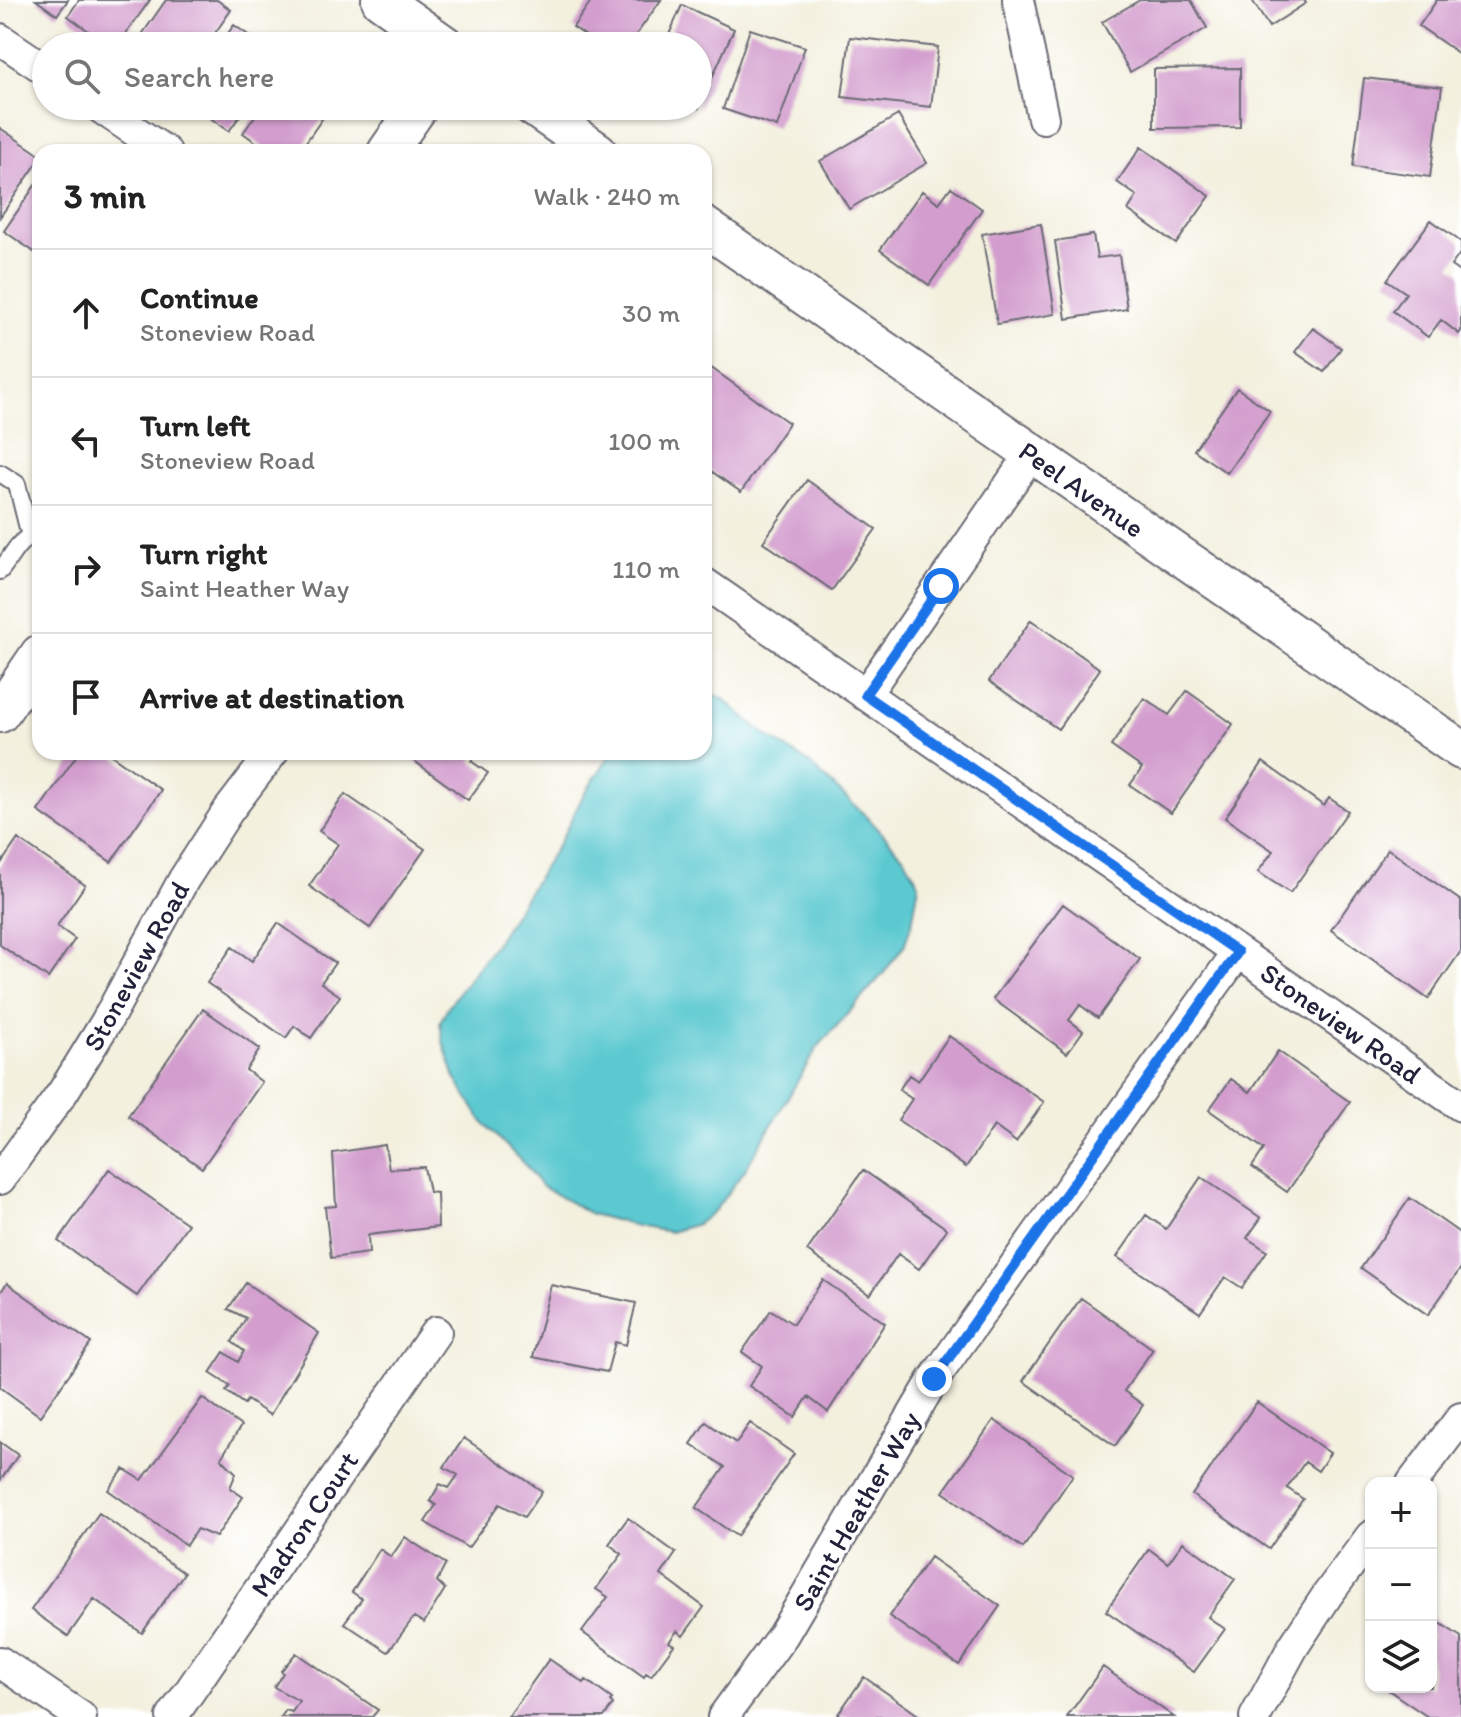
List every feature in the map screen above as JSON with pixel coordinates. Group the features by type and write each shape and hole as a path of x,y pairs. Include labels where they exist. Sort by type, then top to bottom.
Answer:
{"street":[{"path":"381,0 426,32"},
{"path":"1018,0 1043,118"},
{"path":"0,39 32,61"},
{"path":"119,120 154,144"},
{"path":"393,144 409,120"},
{"path":"552,120 587,144"},
{"name":"Peel Avenue","path":"712,232 1461,750"},
{"path":"865,695 1031,454"},
{"name":"Stoneview Road","path":"712,589 1461,1106"},
{"path":"0,713 32,666"},
{"name":"Stoneview Road","path":"0,1179 63,1092 106,1022 184,879 228,811 267,760"},
{"name":"Saint Heather Way","path":"723,1717 783,1635 934,1379 1238,952"},
{"name":"Madron Court","path":"172,1717 436,1332"},
{"path":"1417,1477 1461,1418"},
{"path":"1255,1717 1307,1626 1365,1544"},
{"path":"0,1662 81,1717"}],"lane":[{"path":"0,473 17,484 32,528"},
{"path":"0,571 21,542 32,538"}],"water":[{"path":"712,694 721,697 766,735 809,763 868,818 905,858 919,884 904,946 817,1048 745,1170 715,1210 697,1224 670,1232 591,1214 541,1186 527,1167 482,1121 455,1078 443,1042 440,1022 448,1007 497,941 561,840 583,796 607,760 712,760"}],"building":[{"path":"36,0 68,0 57,15"},
{"path":"79,0 150,0 127,32 90,32 68,16"},
{"path":"166,0 217,0 231,10 216,32 144,32"},
{"path":"592,0 661,0 638,32 580,32 573,27"},
{"path":"1140,0 1191,0 1207,28 1130,72 1102,22"},
{"path":"1252,0 1304,0 1306,3 1269,27"},
{"path":"1437,0 1461,0 1461,55 1419,26"},
{"path":"682,5 734,29 712,78 712,32 670,32"},
{"path":"234,25 244,32 229,32"},
{"path":"750,29 805,47 777,127 723,109"},
{"path":"850,37 938,47 931,107 842,97"},
{"path":"1240,68 1240,127 1154,128 1154,69"},
{"path":"1364,78 1442,87 1430,177 1353,167"},
{"path":"898,115 927,163 849,209 820,161"},
{"path":"213,120 237,120 229,131"},
{"path":"252,120 321,120 305,144 259,144 243,133"},
{"path":"0,128 32,150 32,171 0,217"},
{"path":"1141,147 1210,196 1176,244 1128,210 1137,196 1117,182"},
{"path":"951,187 982,209 929,285 880,250 922,191 939,203"},
{"path":"32,190 32,250 4,231"},
{"path":"1431,220 1461,242 1461,252 1451,266 1461,273 1459,334 1441,320 1428,337 1393,311 1406,293 1387,280"},
{"path":"1041,224 1055,314 997,324 982,234"},
{"path":"1093,235 1097,258 1119,255 1127,309 1066,319 1055,241"},
{"path":"1313,328 1341,348 1324,372 1295,352"},
{"path":"712,368 789,423 741,492 712,472"},
{"path":"1237,388 1270,411 1227,473 1194,450"},
{"path":"807,480 876,529 832,590 763,542"},
{"path":"1031,620 1100,669 1058,729 989,681"},
{"path":"1187,691 1233,724 1171,813 1130,785 1142,768 1111,746 1144,698 1169,715"},
{"path":"73,760 118,760 161,790 111,862 38,811"},
{"path":"413,760 472,760 488,773 468,800"},
{"path":"1263,762 1324,806 1329,798 1348,811 1290,893 1258,872 1273,851 1225,818"},
{"path":"345,794 425,849 370,928 309,886 338,844 319,831"},
{"path":"18,839 85,885 57,926 75,939 48,978 0,945 0,865"},
{"path":"1388,849 1461,901 1461,951 1428,999 1331,930"},
{"path":"1063,904 1140,959 1098,1018 1080,1005 1069,1020 1083,1031 1067,1053 993,999"},
{"path":"278,923 335,963 321,983 340,996 311,1038 294,1026 286,1038 207,983 232,947 252,961"},
{"path":"203,1009 260,1049 246,1070 262,1082 202,1168 128,1116"},
{"path":"949,1036 1044,1102 1016,1142 994,1126 966,1167 898,1120 912,1099 899,1090 909,1075 918,1081"},
{"path":"1278,1051 1350,1102 1287,1192 1252,1167 1264,1149 1209,1110 1231,1079 1250,1092"},
{"path":"385,1145 389,1169 424,1167 429,1192 437,1193 438,1227 368,1235 369,1253 331,1258 325,1207 336,1206 333,1153"},
{"path":"109,1169 188,1224 137,1296 58,1241"},
{"path":"863,1170 947,1229 919,1269 898,1254 870,1295 807,1251"},
{"path":"1201,1177 1261,1218 1247,1238 1267,1251 1242,1288 1225,1277 1200,1313 1117,1257 1146,1215 1166,1229"},
{"path":"1410,1198 1461,1234 1461,1268 1428,1315 1361,1268"},
{"path":"823,1280 885,1323 828,1412 808,1397 795,1417 749,1386 762,1366 742,1352 771,1310 793,1324"},
{"path":"7,1283 91,1343 40,1416 0,1387 0,1293"},
{"path":"246,1283 319,1333 270,1415 247,1400 244,1404 226,1391 230,1386 210,1373 224,1352 238,1362 244,1351 232,1342 246,1318 228,1309"},
{"path":"551,1285 636,1303 626,1345 615,1342 607,1372 533,1357"},
{"path":"1081,1298 1153,1349 1124,1391 1143,1405 1115,1446 1023,1381"},
{"path":"202,1398 241,1426 221,1458 236,1473 230,1488 243,1497 216,1537 197,1529 186,1545 108,1490 124,1469 142,1480"},
{"path":"1257,1402 1330,1453 1318,1471 1305,1462 1287,1488 1303,1499 1269,1549 1192,1495"},
{"path":"994,1420 1073,1475 1023,1548 943,1492"},
{"path":"706,1422 736,1443 750,1423 794,1454 737,1536 696,1508 725,1467 691,1444"},
{"path":"464,1438 542,1491 524,1517 500,1504 468,1548 425,1522 436,1505 430,1501 440,1484 449,1488 458,1475 444,1467"},
{"path":"0,1442 18,1455 0,1481"},
{"path":"99,1513 184,1573 142,1633 94,1599 68,1636 31,1610"},
{"path":"628,1518 676,1553 661,1575 704,1607 683,1636 677,1631 669,1642 674,1645 651,1676 646,1673 644,1677 582,1632 608,1597 596,1589 622,1554 609,1544"},
{"path":"405,1537 446,1564 437,1581 445,1589 424,1623 414,1617 388,1652 344,1623 362,1599 352,1592 380,1549 391,1557"},
{"path":"1183,1542 1235,1579 1208,1617 1225,1629 1194,1672 1106,1611 1149,1549 1168,1563"},
{"path":"930,1557 1000,1606 959,1665 889,1616"},
{"path":"1437,1621 1461,1637 1461,1717 1428,1717 1393,1693 1437,1693"},
{"path":"296,1653 378,1710 372,1717 281,1717 286,1710 292,1712 299,1701 274,1687 283,1673 281,1671"},
{"path":"549,1659 612,1699 613,1704 604,1717 508,1717"},
{"path":"1103,1667 1174,1717 1067,1717"},
{"path":"864,1677 921,1717 836,1717"}],"route":[{"path":"934,1379 1238,952 865,695 941,586"}]}
